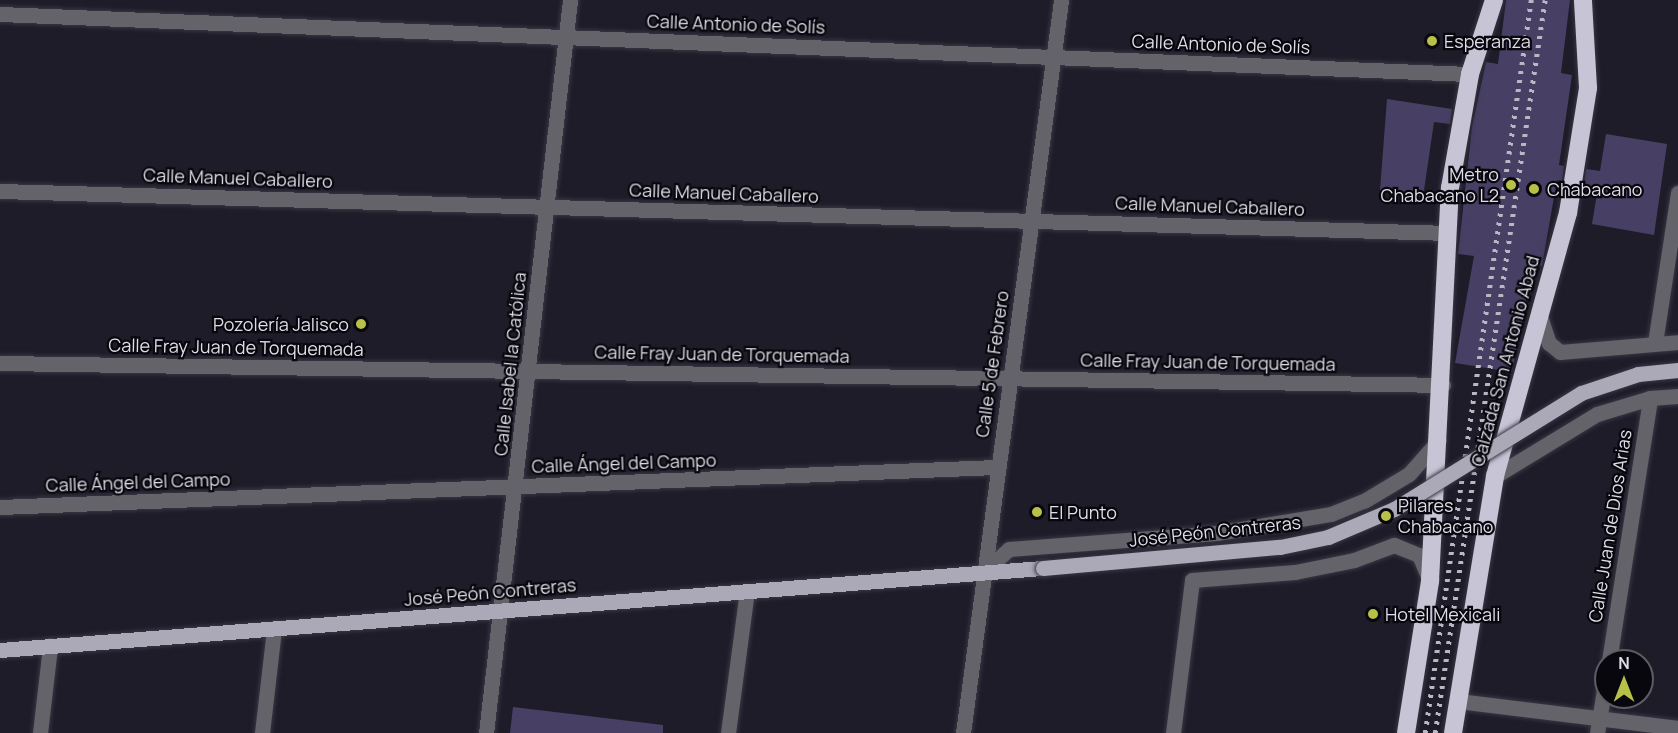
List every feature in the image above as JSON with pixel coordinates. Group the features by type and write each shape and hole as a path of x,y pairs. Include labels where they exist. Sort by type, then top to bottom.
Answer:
{"highway":[{"path":"1406,733 1430,581 1441,438 1447,233 1470,74 1494,0"},
{"name":"Calzada San Antonio Abad","path":"1453,733 1495,476 1568,213 1588,88 1583,0"}],"main road":[{"name":"José Peón Contreras","path":"0,650 983,573 1280,547 1328,537 1394,509 1581,393 1638,374 1678,370"}],"street":[{"name":"Calle Isabel la Católica","path":"486,733 570,0"},
{"name":"Calle 5 de Febrero","path":"963,733 1061,0"},
{"name":"Calle Antonio de Solís","path":"0,14 1470,74"},
{"name":"Calle Manuel Caballero","path":"0,191 1447,233"},
{"path":"1655,343 1678,193"},
{"path":"1539,311 1549,343 1560,352 1678,342"},
{"name":"Calle Fray Juan de Torquemada","path":"0,363 1443,385"},
{"path":"1495,476 1566,429 1597,414 1650,398 1678,396"},
{"name":"Calle Juan de Dios Arias","path":"1611,649 1650,398"},
{"name":"José Peón Contreras","path":"983,573 1008,549 1217,533 1332,514 1364,501 1409,474 1441,438"},
{"name":"Calle Ángel del Campo","path":"0,507 998,467"},
{"path":"1173,733 1192,580 1295,572 1354,560 1394,545 1419,555 1430,581"},
{"path":"728,733 747,591"},
{"path":"262,733 274,629"},
{"path":"39,733 50,646"},
{"path":"1458,701 1598,726 1678,728"},
{"path":"1598,726 1601,709"}],"building":[{"name":"Metro Chabacano L2","path":"1506,0 1570,0 1561,73 1572,75 1559,165 1564,166 1562,181 1557,180 1542,266 1533,265 1512,372 1455,363 1474,256 1458,254 1472,127 1486,62 1498,64"},
{"path":"1387,99 1452,109 1450,124 1434,122 1423,197 1380,190"},
{"path":"1606,134 1667,144 1654,235 1592,224 1598,187 1584,185 1586,169 1600,171"},
{"path":"513,707 663,725 663,733 510,733"}],"railway":[{"path":"1425,733 1531,0"},
{"path":"1435,733 1545,0"}],"place":[{"name":"Esperanza","path":"1432,41"},
{"name":"Metro Chabacano L2","path":"1511,185"},
{"name":"Chabacano","path":"1534,189"},
{"name":"Pozolería Jalisco","path":"361,324"},
{"name":"El Punto","path":"1037,512"},
{"name":"Pilares Chabacano","path":"1386,516"},
{"name":"Hotel Mexicali","path":"1373,614"}]}
